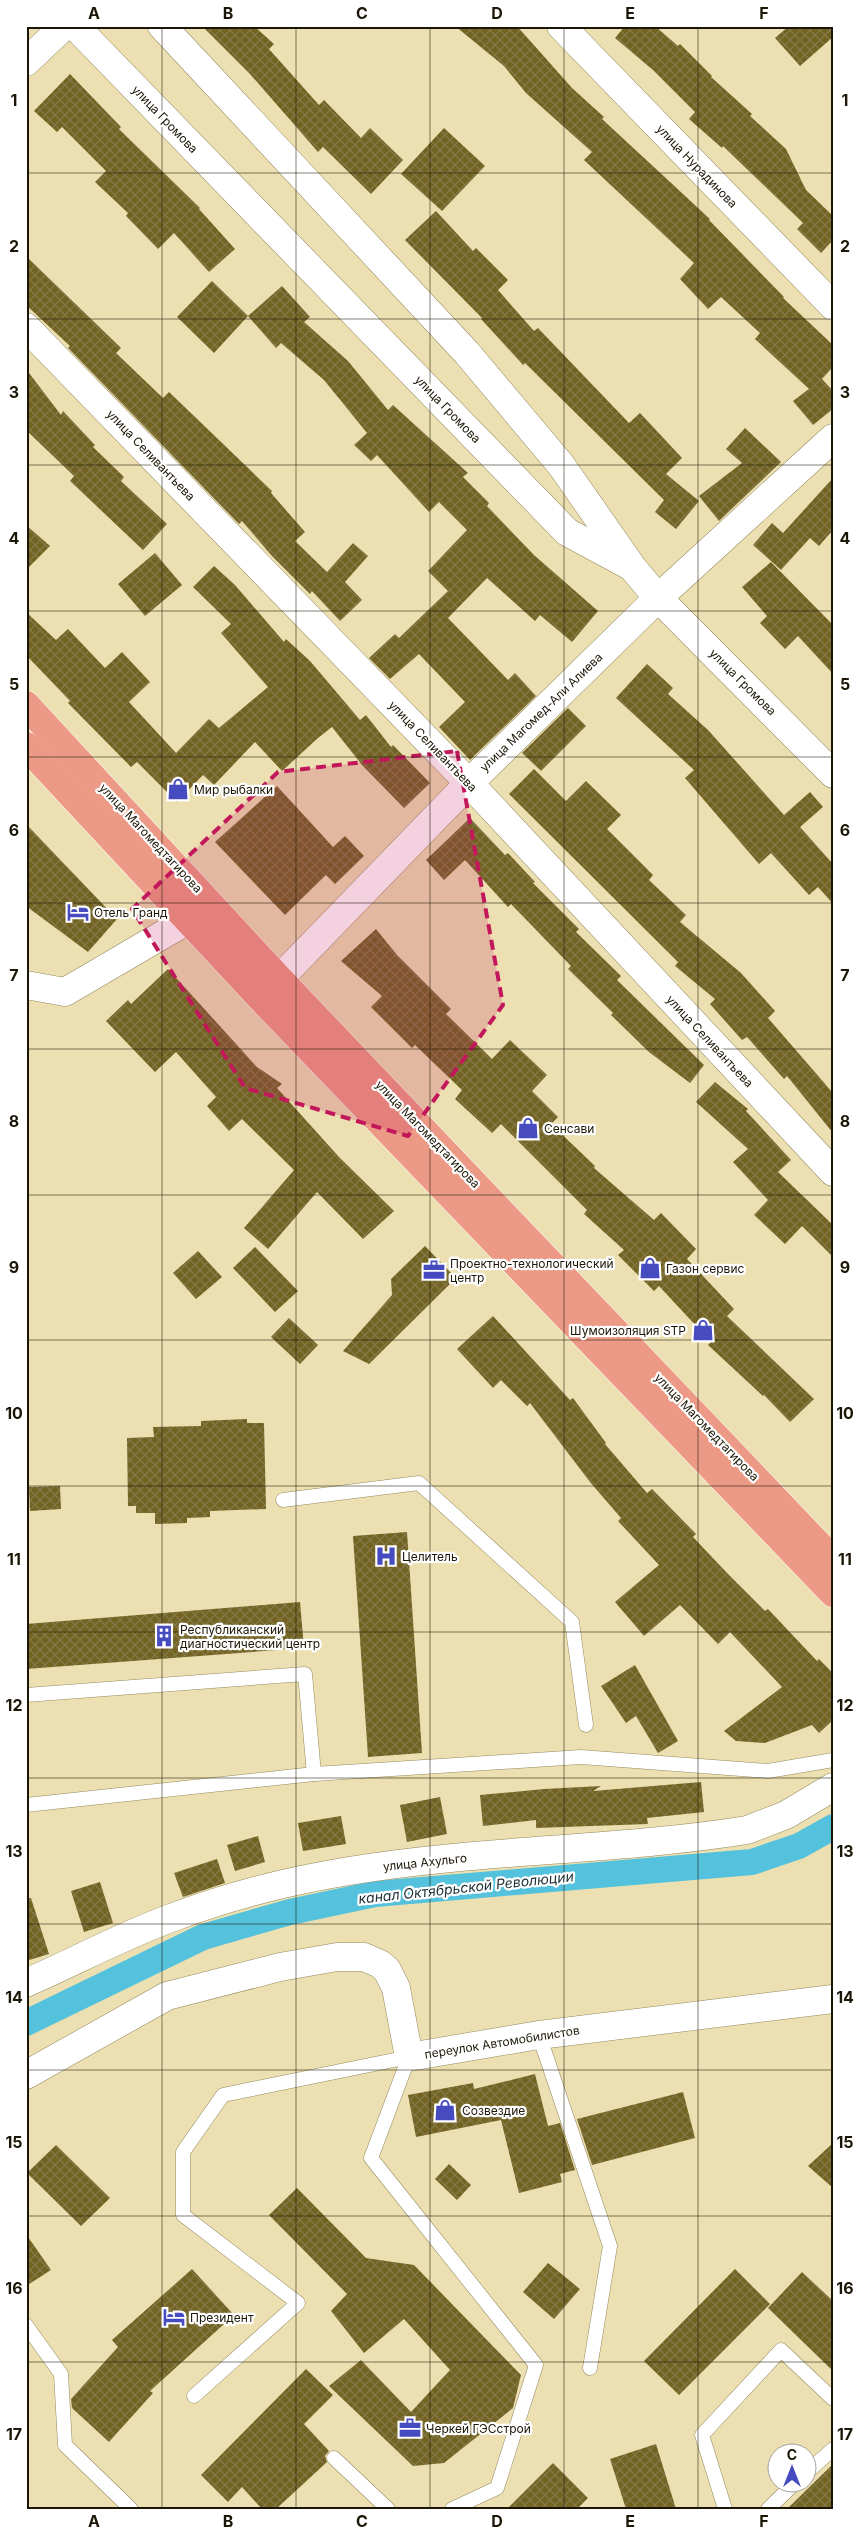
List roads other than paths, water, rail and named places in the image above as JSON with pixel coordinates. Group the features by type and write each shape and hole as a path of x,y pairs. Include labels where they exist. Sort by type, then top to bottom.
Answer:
{"main road":[{"name":"улица Магомедтагирова","path":"26,705 210,902 269,987 833,1593"},
{"name":"улица Магомедтагирова","path":"26,746 188,920 269,987 833,1560"}],"street":[{"path":"26,62 64,26"},
{"name":"улица Громова","path":"75,26 567,532 632,567 658,598 833,774"},
{"path":"162,26 466,353 562,465 632,567"},
{"name":"улица Нурадинова","path":"561,26 833,306"},
{"name":"улица Селивантьева","path":"26,326 469,783 833,1172"},
{"name":"улица Магомед-Али Алиева","path":"269,987 469,783 658,598 833,438"},
{"path":"26,985 65,992 188,920 210,902"},
{"name":"улица Ахульго","path":"26,1983 169,1919 230,1897 349,1871 408,1863 747,1830 786,1815 833,1787"},
{"name":"переулок Автомобилистов","path":"26,2075 167,1996 280,1967 346,1957 372,1959 380,1964 392,1979 396,1988 409,2057 539,2035 833,1998"}],"lane":[{"path":"282,1500 419,1483 572,1622 586,1725"},
{"path":"26,1695 306,1674 314,1774"},
{"path":"26,1805 314,1774 581,1757 768,1770 833,1760"},
{"path":"539,2035 610,2246 590,2368"},
{"path":"194,2396 298,2303 183,2215 183,2152 223,2095 409,2057"},
{"path":"409,2057 371,2158 536,2365 496,2488 452,2509"},
{"path":"26,2325 61,2374 65,2445 131,2509"},
{"path":"725,2509 702,2435 781,2350 833,2399"},
{"path":"816,2464 833,2448"},
{"path":"334,2458 388,2509"},
{"path":"768,2509 786,2492"}],"waterway":[{"name":"канал Октябрьской Революции","path":"26,2023 203,1937 290,1912 375,1894 752,1862 799,1846 833,1827"}],"place":[{"name":"Мир рыбалки","path":"178,789"},
{"name":"Отель Гранд","path":"78,912"},
{"name":"Сенсави","path":"528,1128"},
{"name":"Газон сервис","path":"650,1268"},
{"name":"Проектно-технологический центр","path":"434,1270"},
{"name":"Шумоизоляция STP","path":"703,1330"},
{"name":"Целитель","path":"386,1556"},
{"name":"Республиканский диагностический центр","path":"164,1636"},
{"name":"Созвездие","path":"445,2110"},
{"name":"Президент","path":"174,2317"},
{"name":"Черкей ГЭСстрой","path":"410,2428"}]}
